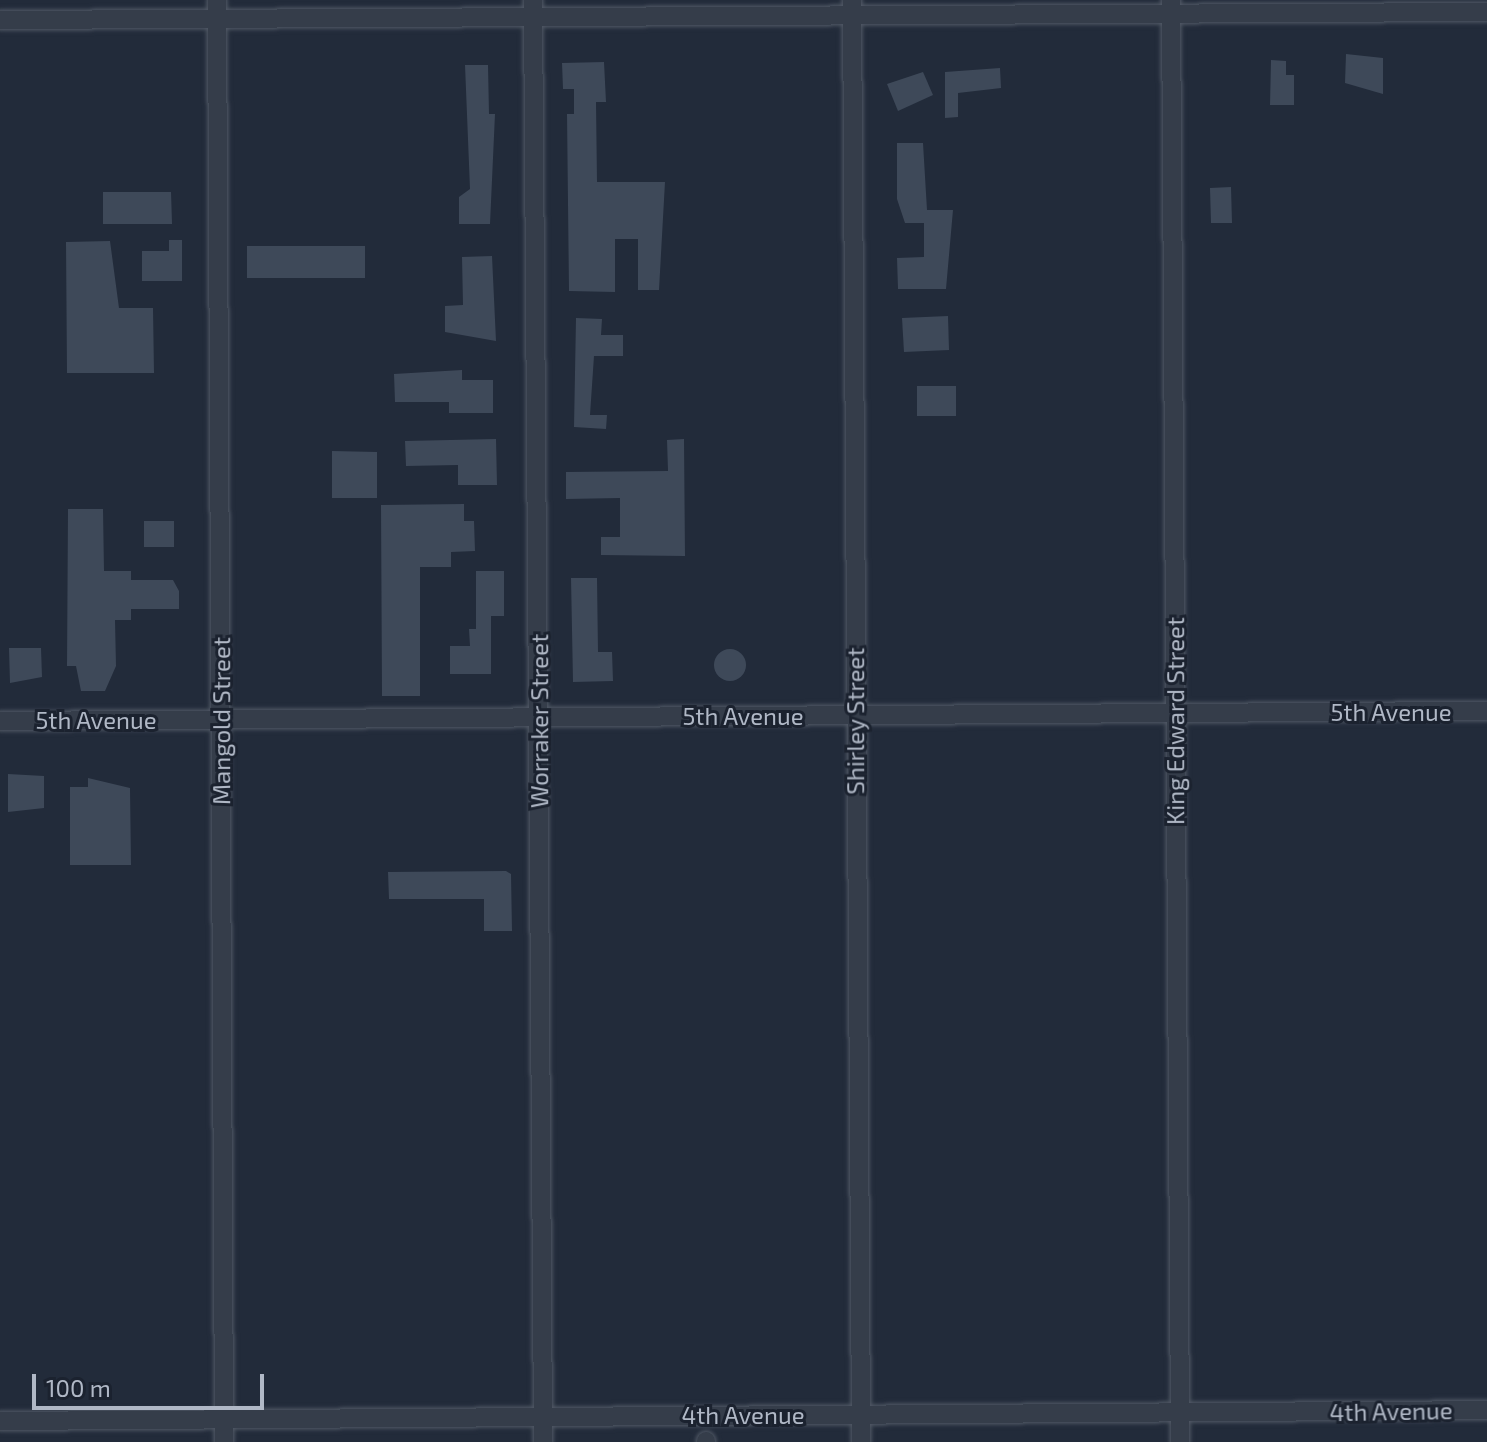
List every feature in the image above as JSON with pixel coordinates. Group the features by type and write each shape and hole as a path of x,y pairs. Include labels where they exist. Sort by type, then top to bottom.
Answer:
{"street":[{"name":"Worraker Street","path":"533,0 543,1442"},
{"path":"0,20 218,9 533,20 852,8 1171,7 1487,12"},
{"name":"King Edward Street","path":"1171,7 1180,1442"},
{"name":"Shirley Street","path":"852,8 861,1442"},
{"name":"Mangold Street","path":"218,9 224,1442"},
{"name":"5th Avenue","path":"0,721 1487,711"},
{"name":"4th Avenue","path":"0,1421 1487,1410"}],"building":[{"path":"1346,54 1383,58 1383,94 1345,83"},
{"path":"1271,60 1286,61 1286,75 1294,75 1294,105 1270,105"},
{"path":"604,62 606,102 596,102 597,182 665,182 659,290 638,290 638,239 615,239 615,292 569,291 567,114 574,114 574,89 563,89 562,63"},
{"path":"465,65 488,65 489,114 495,114 490,224 459,224 459,197 470,189"},
{"path":"1000,68 1001,88 958,93 958,117 945,118 945,72"},
{"path":"923,72 933,95 898,111 887,84"},
{"path":"897,143 923,143 927,210 953,210 946,289 898,289 897,258 924,257 924,223 905,223 897,199"},
{"path":"1231,187 1232,223 1211,223 1210,188"},
{"path":"103,192 171,192 172,224 103,224"},
{"path":"169,240 182,240 182,281 142,281 142,251 169,251"},
{"path":"110,241 119,308 153,308 154,373 67,373 66,242"},
{"path":"247,246 365,246 365,278 247,278"},
{"path":"492,256 496,341 445,332 445,306 463,305 462,257"},
{"path":"948,316 949,350 904,352 902,318"},
{"path":"576,318 602,319 601,335 623,335 623,356 594,356 590,415 607,415 606,429 574,427"},
{"path":"462,370 462,380 493,380 493,413 449,413 449,402 395,402 394,374"},
{"path":"917,386 956,386 956,416 917,416"},
{"path":"496,439 497,485 458,485 458,465 406,466 405,441"},
{"path":"684,439 685,556 601,555 601,537 620,537 620,498 566,499 566,472 668,471 667,440"},
{"path":"332,451 377,452 377,498 332,498"},
{"path":"464,504 464,521 474,521 475,551 451,552 451,567 420,567 420,696 382,696 381,505"},
{"path":"68,509 103,509 104,571 131,571 131,580 173,580 179,591 179,609 131,609 131,620 115,620 116,666 105,691 81,691 76,666 67,666"},
{"path":"144,521 174,521 174,547 144,547"},
{"path":"476,571 504,571 504,616 491,616 491,674 450,674 450,646 470,646 469,629 476,629"},
{"path":"571,578 597,578 598,652 612,652 613,681 573,682"},
{"path":"9,648 41,648 42,677 10,683"},
{"path":"730,649 742,653 746,665 742,677 730,681 718,677 714,665 718,653"},
{"path":"8,774 44,776 44,808 8,812"},
{"path":"88,778 130,788 131,865 70,865 70,787 88,787"},
{"path":"506,871 511,874 512,931 484,931 484,899 389,899 388,872"}]}
